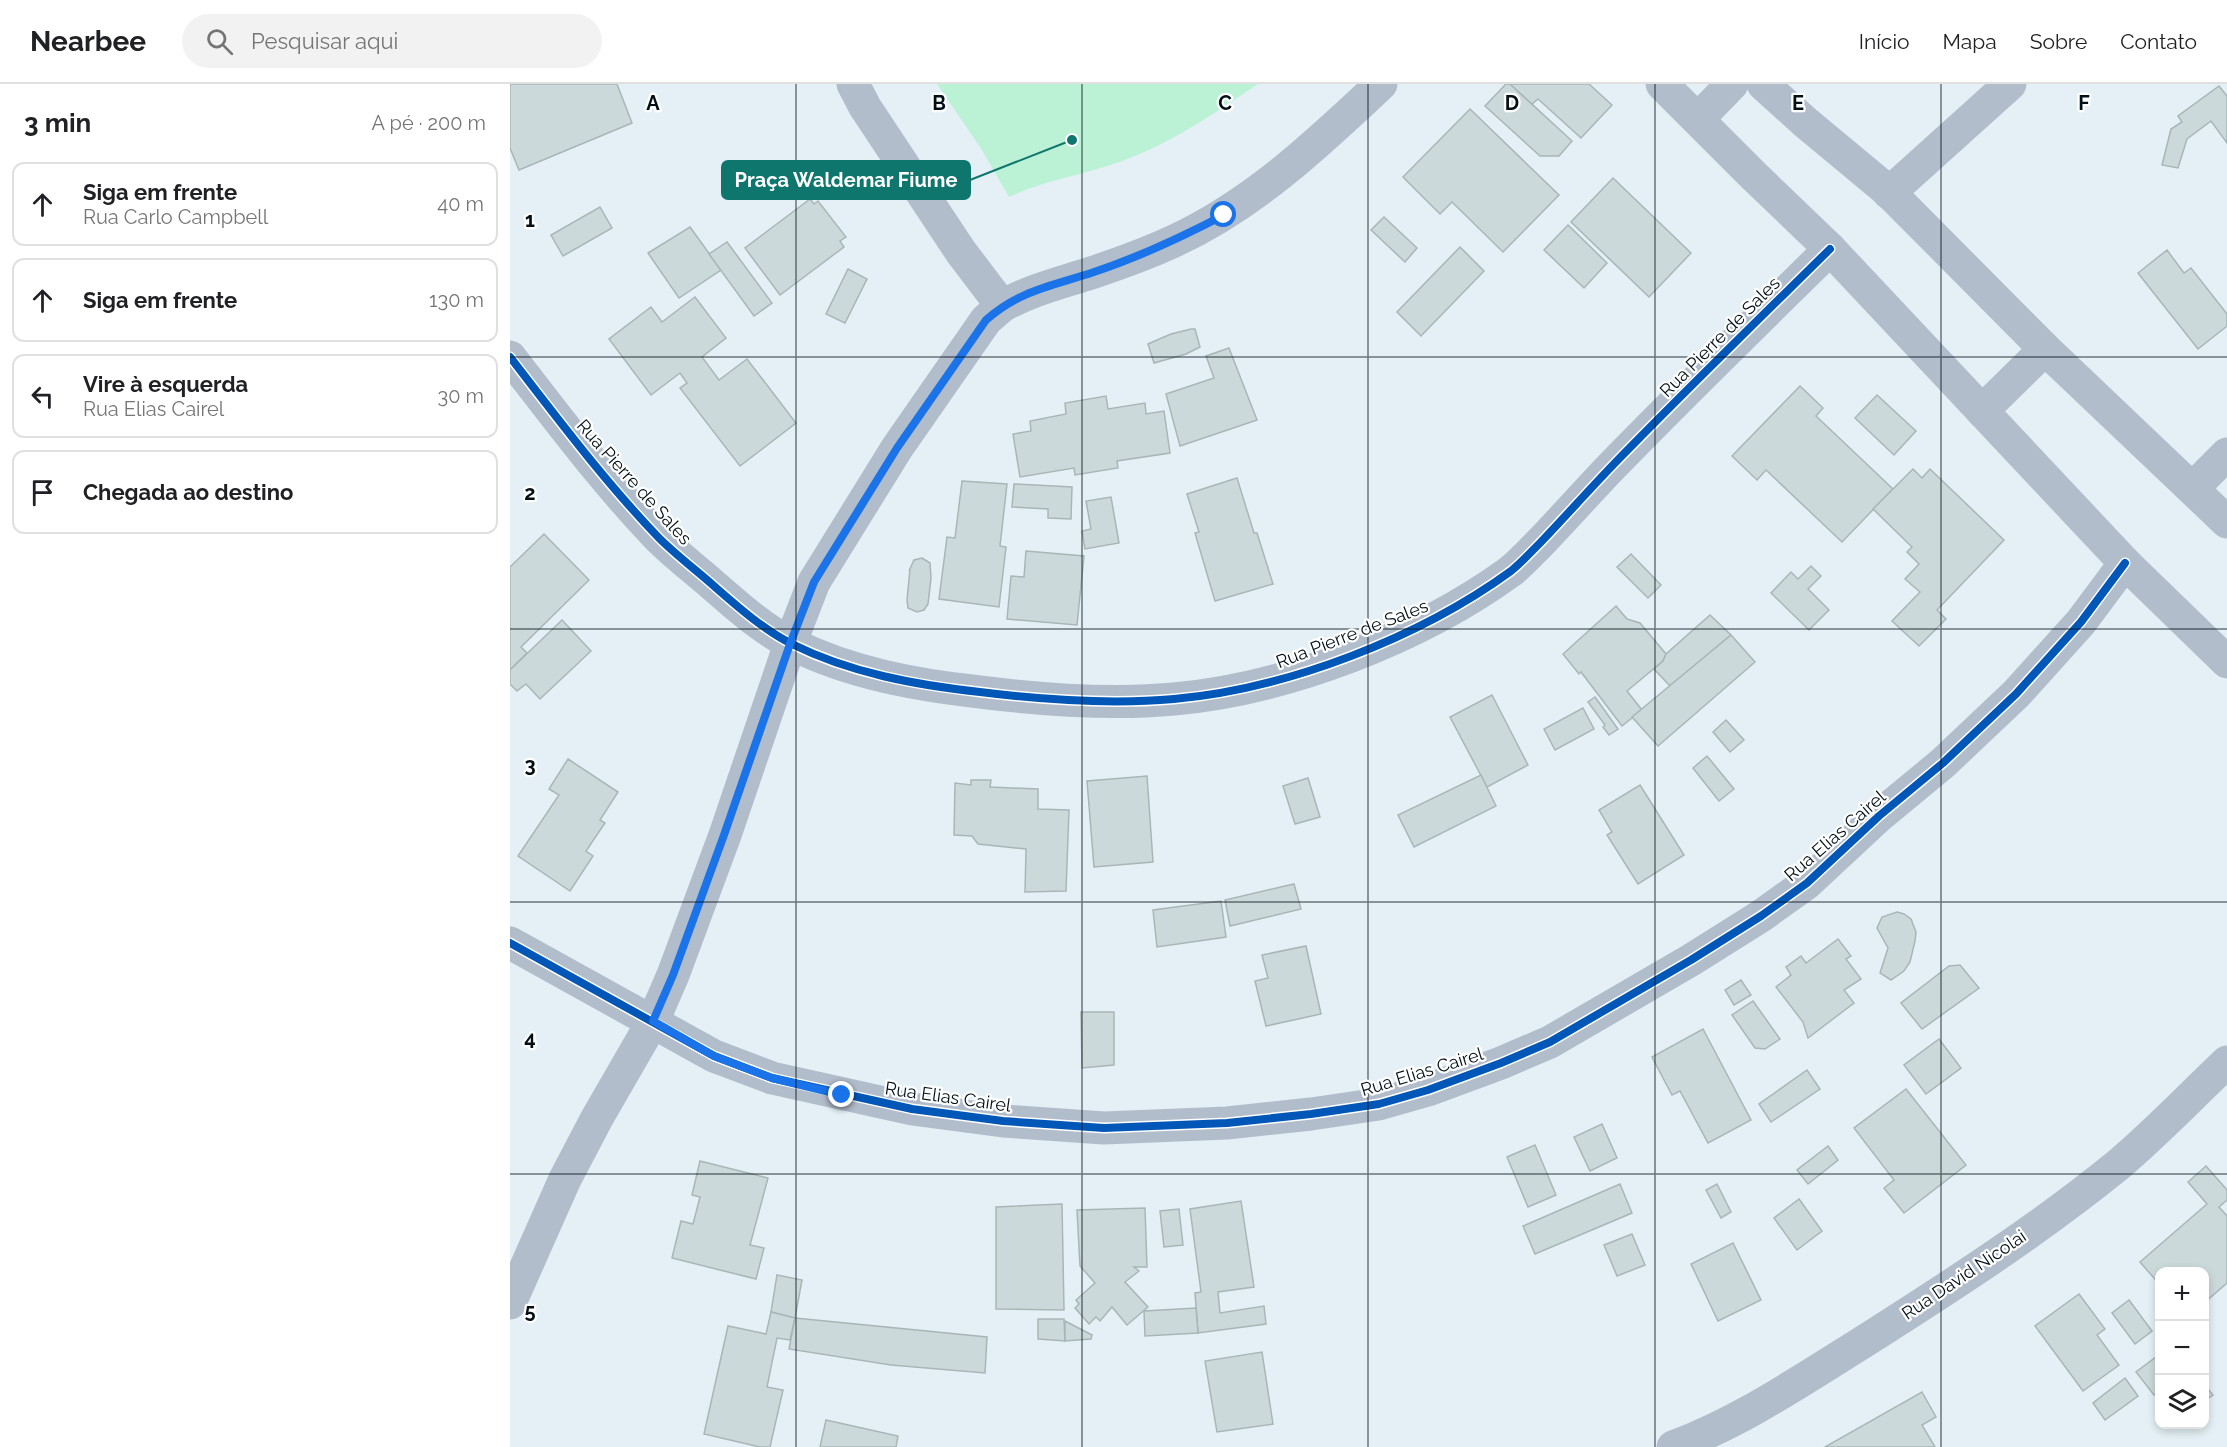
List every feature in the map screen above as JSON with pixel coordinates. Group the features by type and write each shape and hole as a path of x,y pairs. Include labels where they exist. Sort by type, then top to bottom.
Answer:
{"street":[{"path":"853,84 865,107 1002,306"},
{"path":"510,1303 565,1179 653,1021 673,975 814,582 897,448 986,320 1002,306 1024,294 1093,272 1172,242 1224,215 1275,180 1381,84"},
{"path":"1662,84 1830,249 2125,563 2227,662"},
{"path":"1698,119 1732,84"},
{"path":"1763,84 1888,193 2045,349 2227,522"},
{"path":"1888,193 2010,84"},
{"name":"Rua Pierre de Sales","path":"510,357 587,457 661,540 746,613 790,644 839,663 915,683 1041,699 1091,702 1173,699 1225,692 1269,682 1337,661 1436,619 1480,593 1516,567 1612,466 1830,249"},
{"path":"1982,411 2045,349"},
{"path":"2193,488 2227,454"},
{"name":"Rua Elias Cairel","path":"510,943 714,1056 772,1078 912,1109 1003,1121 1104,1128 1227,1123 1379,1104 1428,1090 1501,1064 1550,1042 1691,960 1807,884 1879,816 1944,763 2016,694 2081,622 2125,563"},
{"name":"Rua David Nicolai","path":"1673,1447 1704,1435 1771,1400 1920,1306 2043,1222 2119,1164 2227,1062"}],"green space":[{"path":"937,84 1258,84 1195,125 1145,152 1009,197 982,150"}],"building":[{"path":"510,84 617,84 632,123 519,170 510,148"},
{"path":"1506,84 1510,84 1572,141 1559,156 1540,156 1485,106"},
{"path":"1510,84 1589,84 1612,105 1581,138 1538,99 1532,104"},
{"path":"2219,86 2227,96 2227,143 2211,121 2187,139 2178,168 2162,165 2171,129 2182,122 2178,116"},
{"path":"1470,109 1559,195 1503,252 1452,202 1440,214 1403,177"},
{"path":"1613,178 1691,253 1649,297 1571,222"},
{"path":"810,199 814,204 818,201 846,237 840,241 844,247 780,295 745,248"},
{"path":"600,207 612,228 563,256 551,235"},
{"path":"1384,217 1417,248 1405,262 1371,230"},
{"path":"1568,225 1607,263 1584,288 1544,250"},
{"path":"690,227 721,270 679,298 648,253"},
{"path":"727,242 772,303 754,316 709,254"},
{"path":"1460,247 1484,271 1421,336 1397,312"},
{"path":"2167,250 2184,273 2191,268 2227,314 2227,326 2198,349 2138,273"},
{"path":"848,269 867,279 845,323 826,314"},
{"path":"695,297 726,338 702,357 719,380 747,359 796,423 740,466 680,388 687,383 680,373 651,395 609,339 651,307 662,322"},
{"path":"1195,329 1200,347 1186,354 1154,363 1148,344 1171,334"},
{"path":"1229,348 1257,420 1180,446 1166,394 1214,378 1206,356"},
{"path":"1800,386 1823,408 1816,416 1893,489 1842,542 1766,470 1757,480 1732,456"},
{"path":"1877,395 1916,431 1894,455 1855,418"},
{"path":"1106,396 1108,409 1145,403 1146,414 1164,411 1170,453 1117,461 1118,468 1075,475 1074,468 1020,477 1013,434 1031,431 1030,421 1066,414 1065,403"},
{"path":"1913,469 1922,478 1930,469 2004,540 1937,610 1946,619 1919,646 1892,621 1920,592 1905,579 1919,564 1907,552 1912,547 1873,509"},
{"path":"1237,478 1273,584 1215,601 1195,533 1199,532 1187,494"},
{"path":"962,481 1007,484 1000,546 1006,547 999,607 939,599 947,537 955,538"},
{"path":"1014,484 1072,487 1071,519 1048,518 1048,509 1012,507"},
{"path":"1111,497 1119,543 1085,549 1082,531 1091,529 1086,501"},
{"path":"544,534 589,580 521,647 527,653 510,670 510,567"},
{"path":"1026,551 1084,556 1077,625 1007,619 1011,576 1024,577"},
{"path":"1631,554 1661,585 1648,598 1617,567"},
{"path":"922,558 930,563 931,578 928,604 924,610 917,612 908,608 910,569 909,571 914,560"},
{"path":"1811,566 1821,576 1808,589 1829,610 1809,630 1771,593 1791,572 1798,579"},
{"path":"1616,606 1627,619 1640,623 1666,654 1663,661 1627,691 1642,710 1622,726 1581,672 1579,674 1563,654"},
{"path":"1710,615 1731,635 1670,686 1654,669 1663,661 1666,654"},
{"path":"562,620 591,651 540,699 526,684 517,691 510,684 510,670"},
{"path":"1731,635 1755,662 1658,746 1632,717"},
{"path":"1492,695 1528,765 1487,787 1450,717"},
{"path":"1595,697 1618,729 1609,735 1603,727 1605,725 1588,702"},
{"path":"1583,708 1594,729 1555,750 1544,729"},
{"path":"1726,720 1744,740 1730,752 1713,732"},
{"path":"1707,756 1734,789 1719,801 1693,768"},
{"path":"568,759 618,792 600,820 605,823 586,851 593,856 570,891 518,856 559,795 549,789"},
{"path":"1481,775 1496,806 1414,847 1398,815"},
{"path":"1147,776 1153,862 1094,867 1087,781"},
{"path":"1308,778 1320,817 1295,824 1283,786"},
{"path":"971,780 991,780 990,787 1038,789 1038,809 1069,810 1066,891 1025,892 1026,849 978,844 972,836 954,835 955,783 971,785"},
{"path":"1640,785 1684,855 1638,884 1607,835 1612,832 1599,810"},
{"path":"1294,884 1301,909 1230,926 1225,900"},
{"path":"1221,901 1226,937 1157,947 1153,910"},
{"path":"1897,912 1911,919 1916,932 1910,962 1904,971 1891,980 1880,973 1888,948 1877,928 1882,917"},
{"path":"1838,939 1851,956 1846,959 1861,979 1844,990 1854,1003 1808,1038 1803,1022 1776,987 1791,975 1786,967 1801,956 1806,963"},
{"path":"1306,946 1321,1014 1266,1026 1255,981 1268,978 1262,955"},
{"path":"1960,965 1979,988 1922,1029 1901,1003 1949,966"},
{"path":"1741,980 1751,995 1734,1005 1725,990"},
{"path":"1753,1001 1780,1039 1765,1049 1755,1048 1732,1015"},
{"path":"1081,1012 1114,1012 1114,1065 1082,1068"},
{"path":"1703,1029 1751,1120 1708,1143 1680,1091 1672,1095 1652,1057"},
{"path":"1939,1039 1961,1068 1926,1094 1904,1065"},
{"path":"1807,1070 1820,1089 1771,1122 1759,1104"},
{"path":"1906,1089 1966,1165 1904,1213 1884,1188 1894,1180 1854,1128"},
{"path":"1602,1124 1617,1158 1590,1171 1574,1137"},
{"path":"1535,1145 1556,1195 1528,1207 1507,1157"},
{"path":"1828,1146 1838,1160 1808,1184 1797,1170"},
{"path":"700,1161 768,1178 750,1245 764,1248 756,1279 672,1258 681,1221 693,1224 700,1197 692,1195"},
{"path":"2206,1166 2227,1190 2227,1200 2219,1207 2227,1216 2227,1283 2209,1299 2209,1267 2155,1267 2155,1279 2140,1262 2207,1204 2188,1182"},
{"path":"1620,1184 1632,1213 1535,1254 1523,1226"},
{"path":"1717,1184 1731,1212 1721,1218 1706,1190"},
{"path":"1799,1199 1822,1231 1797,1250 1774,1218"},
{"path":"1241,1201 1254,1287 1218,1292 1220,1313 1264,1306 1266,1324 1198,1333 1195,1293 1201,1292 1190,1209"},
{"path":"1062,1204 1064,1310 996,1309 996,1207"},
{"path":"1145,1208 1147,1267 1134,1267 1139,1271 1125,1282 1148,1307 1127,1325 1112,1307 1100,1321 1096,1317 1089,1324 1075,1308 1079,1304 1076,1300 1095,1283 1080,1266 1077,1210"},
{"path":"1179,1209 1183,1245 1164,1247 1160,1211"},
{"path":"1632,1234 1645,1265 1617,1276 1604,1245"},
{"path":"1733,1243 1761,1300 1718,1321 1691,1264"},
{"path":"777,1275 802,1280 795,1318 771,1312"},
{"path":"2079,1294 2105,1329 2097,1335 2119,1365 2083,1391 2035,1326"},
{"path":"2129,1300 2152,1331 2135,1344 2112,1313"},
{"path":"1196,1308 1198,1333 1145,1336 1144,1311"},
{"path":"771,1312 795,1318 790,1340 777,1338 767,1387 783,1390 770,1447 760,1447 704,1434 728,1326 766,1334"},
{"path":"795,1318 987,1337 985,1373 891,1365 789,1349"},
{"path":"1038,1319 1064,1319 1065,1341 1038,1339"},
{"path":"1065,1321 1092,1335 1091,1339 1065,1341"},
{"path":"1262,1352 1273,1424 1217,1432 1205,1361"},
{"path":"2155,1358 2155,1394 2154,1395 2136,1372"},
{"path":"2125,1378 2138,1396 2105,1420 2093,1403"},
{"path":"1922,1392 1936,1417 1922,1425 1935,1447 1825,1447"},
{"path":"826,1420 898,1436 896,1447 820,1447"}],"cycle path":[{"path":"510,357 601,472 659,538 752,618 792,644 860,670 956,689 1077,701 1150,701 1217,693 1306,672 1394,638 1475,595 1522,561 1666,411 1830,249"},
{"path":"510,943 714,1056 772,1078 912,1109 1003,1121 1104,1128 1227,1123 1379,1104 1428,1090 1550,1042 1691,960 1761,916 1807,883 1879,816 1943,763 2016,694 2081,622 2125,563"}],"place":[{"name":"Praça Waldemar Fiume","path":"1072,140"}],"route":[{"path":"842,1095 772,1078 714,1056 653,1021 673,975 814,582 897,448 986,320 1002,306 1024,294 1093,272 1172,242 1224,215"}]}
